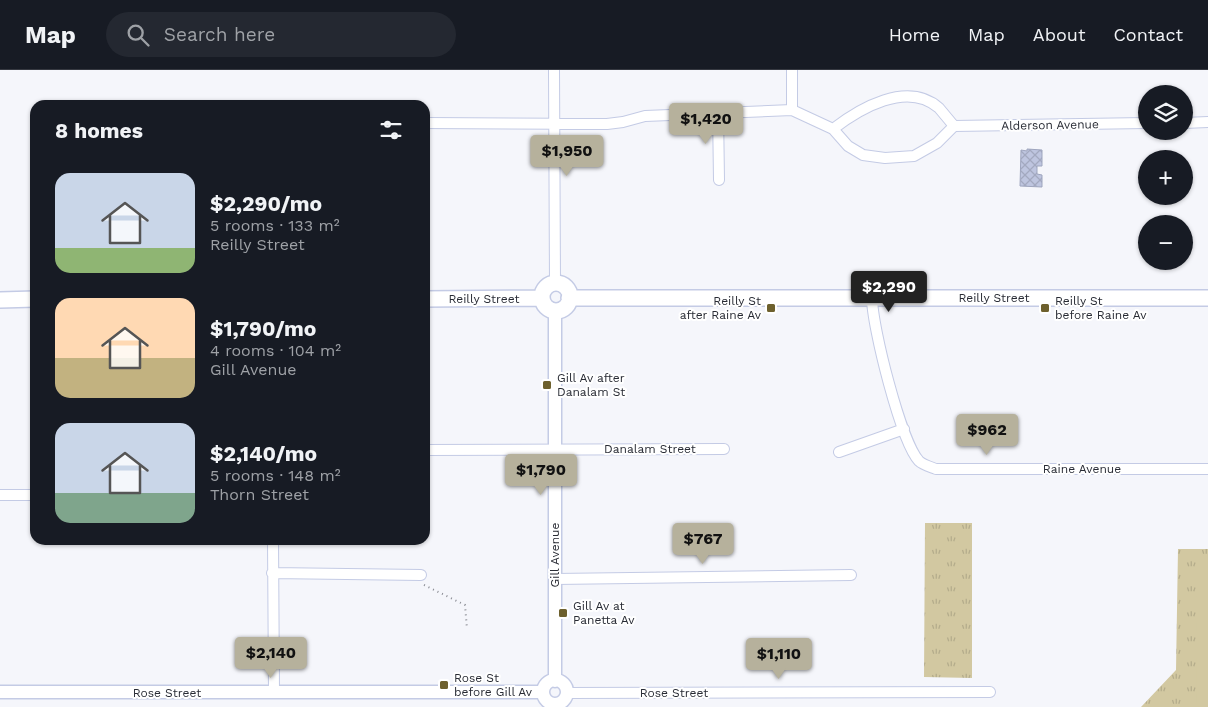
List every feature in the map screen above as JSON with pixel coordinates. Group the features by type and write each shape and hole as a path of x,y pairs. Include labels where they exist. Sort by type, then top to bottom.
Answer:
{"main road":[{"path":"555,283 564,286 569,298 566,305 555,310 548,308 542,298 547,286 555,283"},
{"name":"Reilly Street","path":"430,299 542,298"},
{"name":"Reilly Street","path":"569,298 1208,298"},
{"path":"0,300 30,300"}],"street":[{"path":"554,70 555,283"},
{"path":"792,70 792,110"},
{"path":"430,123 607,124 645,116 718,111 792,110 833,128 848,146 863,154 885,158 914,156 937,143 954,126 938,107 918,98 904,98 884,100 864,108 833,128"},
{"path":"718,111 718,180"},
{"path":"1193,122 1208,122"},
{"name":"Alderson Avenue","path":"954,126 1138,123"},
{"name":"Raine Avenue","path":"872,298 877,340 904,430 913,453 920,463 936,469 1208,469"},
{"name":"Gill Avenue","path":"555,310 555,680"},
{"path":"839,452 904,430"},
{"name":"Danalam Street","path":"430,450 724,449"},
{"path":"0,495 30,495"},
{"path":"273,545 274,693"},
{"path":"272,573 421,579"},
{"path":"555,579 851,575"},
{"path":"555,680 563,683 567,693 564,701 556,706 546,700 543,692 546,685 555,680"},
{"name":"Rose Street","path":"0,692 543,692"},
{"name":"Rose Street","path":"567,693 990,692"}],"path":[{"path":"421,579 465,605 467,629"}],"green space":[{"path":"925,523 972,523 972,678 924,677"},
{"path":"1178,549 1208,549 1208,707 1141,707 1176,670"},
{"path":"1196,565 1208,565 1208,707 1197,707"}],"building":[{"path":"1027,149 1042,150 1042,166 1037,166 1037,174 1042,175 1042,187 1020,186 1021,150 1027,151"}],"place":[{"name":"Reilly St after Raine Av","path":"771,308"},
{"name":"Reilly St before Raine Av","path":"1045,308"},
{"name":"Gill Av after Danalam St","path":"547,385"},
{"name":"Gill Av at Panetta Av","path":"563,613"},
{"name":"Rose St before Gill Av","path":"444,685"}]}
